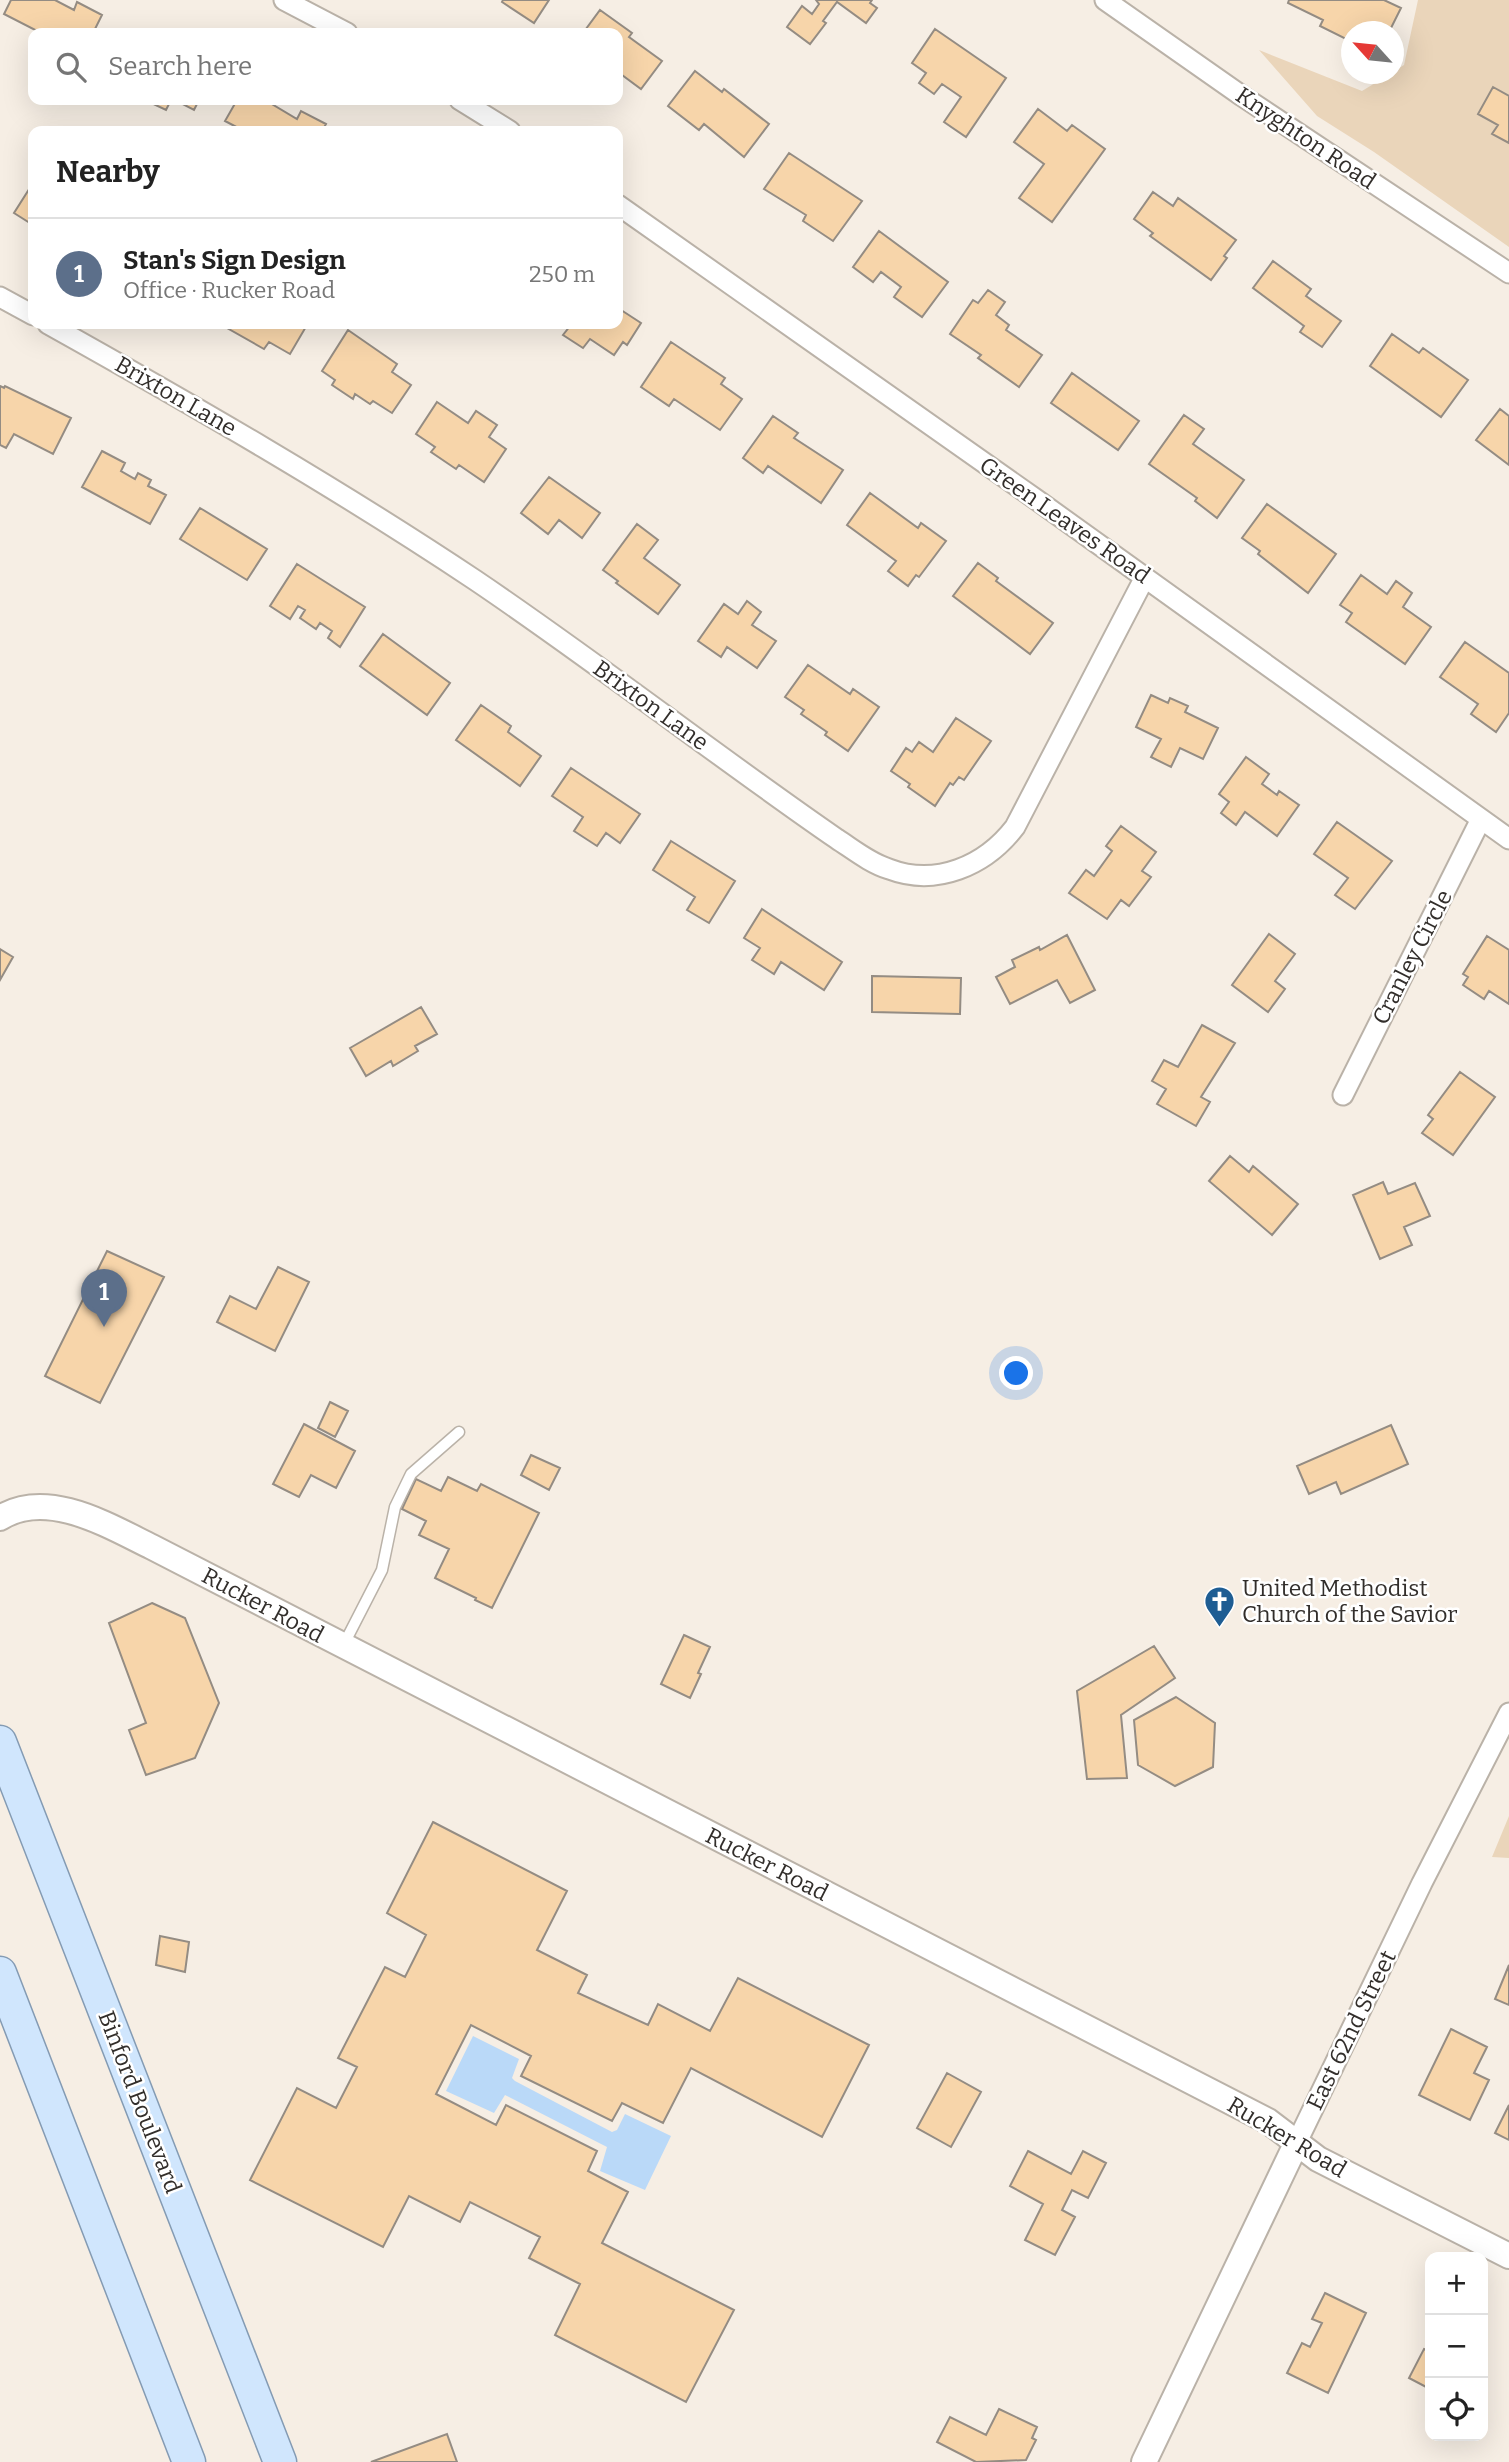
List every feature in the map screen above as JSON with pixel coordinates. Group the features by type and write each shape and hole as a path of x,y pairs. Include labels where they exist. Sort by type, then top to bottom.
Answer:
{"main road":[{"name":"Binford Boulevard","path":"0,1742 280,2462"},
{"path":"0,1973 189,2462"}],"street":[{"path":"284,0 337,28"},
{"name":"Knyghton Road","path":"1105,0 1288,127 1509,273"},
{"path":"468,105 502,126"},
{"name":"Green Leaves Road","path":"623,209 1145,577 1509,839"},
{"path":"0,297 28,312"},
{"name":"Brixton Lane","path":"57,329 263,446 435,554 566,643 828,832 868,859 901,873 924,876 959,870 991,854 1007,837 1145,577"},
{"name":"Cranley Circle","path":"1343,1095 1481,819"},
{"name":"Rucker Road","path":"4,1511 51,1508 101,1522 1256,2115 1318,2159 1509,2256"},
{"name":"East 62nd Street","path":"1143,2462 1422,1883 1509,1713"}],"lane":[{"path":"343,1647 382,1570 395,1507 411,1474 459,1432"}],"shaded area":[{"path":"1418,0 1509,0 1509,247 1374,152 1317,116 1259,50 1362,91 1374,84 1404,84 1404,65"},
{"path":"1509,1816 1509,1858 1492,1857"}],"water":[{"path":"473,2036 519,2059 512,2078 515,2081 612,2132 617,2130 625,2114 671,2136 645,2190 600,2171 607,2147 505,2095 494,2113 446,2091"}],"building":[{"path":"11,0 55,0 74,10 77,2 102,15 96,28 31,28 4,14"},
{"path":"549,0 534,23 502,2"},
{"path":"816,0 872,0 870,3 877,8 866,23 837,2 823,21 826,23 810,44 787,27 802,6 812,14 819,4"},
{"path":"1289,0 1384,0 1401,8 1394,21 1341,21 1341,36 1320,26 1323,20 1288,3"},
{"path":"600,10 632,33 629,37 662,61 641,89 623,76 623,28 587,28"},
{"path":"935,29 1006,78 966,137 944,122 961,97 942,84 934,94 919,83 926,73 912,63"},
{"path":"695,71 722,92 724,89 769,124 744,157 704,124 699,130 668,106"},
{"path":"1493,87 1509,96 1509,143 1492,134 1498,125 1478,114"},
{"path":"156,105 168,105 166,110"},
{"path":"234,105 273,105 297,119 301,111 326,124 234,126 225,121"},
{"path":"1038,109 1067,131 1072,125 1105,149 1052,222 1019,198 1044,164 1014,142"},
{"path":"789,153 862,201 833,241 803,221 806,215 764,189"},
{"path":"28,191 28,222 14,213"},
{"path":"1153,192 1173,206 1178,198 1236,240 1211,280 1150,236 1153,233 1134,219"},
{"path":"879,231 948,282 922,317 894,297 901,287 881,272 873,282 853,267"},
{"path":"1273,261 1311,289 1306,296 1341,321 1322,347 1300,332 1304,326 1253,288"},
{"path":"988,290 1005,302 996,315 1009,325 1006,330 1042,355 1019,387 978,358 981,355 950,334 973,300 978,303"},
{"path":"623,311 641,323 627,345 623,342 614,355 590,339 583,348 563,335 568,329 623,329"},
{"path":"229,329 305,329 290,354 269,342 264,349"},
{"path":"348,330 397,364 392,372 411,385 392,413 355,394 353,399 332,385 335,380 322,371"},
{"path":"1392,334 1419,353 1423,348 1468,380 1441,417 1370,366"},
{"path":"671,342 725,378 721,384 742,399 720,430 674,399 669,406 641,387"},
{"path":"1072,373 1139,421 1118,450 1051,403"},
{"path":"0,386 71,418 53,454 14,434 6,448 0,445"},
{"path":"437,402 468,423 476,411 497,425 489,437 506,449 484,482 459,465 456,469 431,452 435,447 416,434"},
{"path":"1500,409 1509,416 1509,465 1476,440"},
{"path":"1184,415 1204,429 1193,444 1244,480 1217,518 1195,501 1197,498 1149,464"},
{"path":"773,416 798,433 794,438 843,470 821,503 768,466 763,473 743,458"},
{"path":"102,451 125,463 121,471 135,479 138,473 151,480 148,486 166,495 150,524 82,487"},
{"path":"549,477 600,513 582,538 559,520 548,534 521,513"},
{"path":"870,493 918,528 921,523 946,541 919,577 916,575 908,586 888,571 896,561 847,525"},
{"path":"1267,504 1336,554 1308,593 1242,538"},
{"path":"200,508 267,549 247,580 180,539"},
{"path":"637,524 658,540 644,558 680,585 658,614 603,570"},
{"path":"978,563 998,578 996,581 1053,623 1030,654 953,596"},
{"path":"297,564 365,607 340,647 328,638 332,631 320,623 316,629 300,618 305,610 298,606 290,619 270,606"},
{"path":"1361,575 1387,594 1396,581 1412,593 1403,607 1431,627 1405,664 1346,622 1352,613 1340,605"},
{"path":"747,601 761,612 752,625 776,641 757,668 727,647 721,657 698,641 724,604 738,614"},
{"path":"383,634 450,683 427,715 360,666"},
{"path":"1465,642 1509,673 1509,713 1496,732 1471,714 1478,704 1440,677"},
{"path":"808,665 850,694 853,689 879,707 848,751 825,735 827,732 801,714 804,710 785,697"},
{"path":"1151,695 1168,703 1170,698 1188,706 1185,712 1218,728 1203,759 1180,748 1171,767 1151,757 1161,739 1136,727"},
{"path":"481,705 511,726 508,732 541,756 520,786 456,740"},
{"path":"956,718 991,741 964,780 959,777 953,785 950,783 935,806 891,771 906,748 912,752 919,742 933,752"},
{"path":"1246,757 1269,774 1262,784 1277,795 1279,791 1299,805 1277,836 1245,812 1236,825 1221,813 1229,802 1219,794"},
{"path":"571,768 640,814 620,843 606,833 597,846 574,831 583,817 552,796"},
{"path":"1337,822 1392,861 1355,909 1335,895 1348,878 1314,854"},
{"path":"1121,826 1156,852 1142,871 1151,877 1129,906 1121,900 1107,919 1069,893 1086,870 1094,876 1112,851 1106,846"},
{"path":"671,841 735,881 709,923 687,910 695,897 653,870"},
{"path":"762,909 842,962 824,990 781,962 774,974 752,960 760,948 744,938"},
{"path":"1269,934 1295,954 1275,981 1285,989 1268,1012 1232,985"},
{"path":"1067,935 1095,990 1070,1003 1057,980 1010,1004 996,977 1015,967 1012,960 1039,947 1040,950"},
{"path":"1487,936 1509,950 1509,1004 1489,991 1484,999 1463,985 1468,977 1463,974"},
{"path":"0,949 13,957 0,980"},
{"path":"872,976 961,978 960,1014 872,1012"},
{"path":"421,1007 437,1034 415,1046 418,1051 393,1066 391,1061 366,1076 350,1048"},
{"path":"1202,1025 1235,1043 1201,1097 1210,1102 1196,1126 1157,1104 1166,1089 1152,1081 1164,1060 1178,1067"},
{"path":"1460,1072 1495,1097 1453,1155 1422,1133 1433,1119 1428,1115"},
{"path":"1230,1156 1249,1172 1253,1166 1298,1204 1272,1235 1209,1181"},
{"path":"1383,1182 1388,1194 1415,1183 1430,1216 1404,1227 1412,1245 1380,1259 1353,1195"},
{"path":"107,1251 164,1277 100,1403 45,1376"},
{"path":"278,1267 309,1282 275,1351 217,1322 230,1296 256,1309"},
{"path":"330,1402 348,1411 335,1437 318,1428"},
{"path":"304,1424 355,1451 336,1488 311,1475 299,1497 273,1484"},
{"path":"1391,1425 1408,1464 1341,1494 1336,1482 1309,1494 1297,1466"},
{"path":"531,1455 560,1468 549,1490 521,1475"},
{"path":"448,1477 477,1491 481,1484 539,1513 492,1608 435,1578 449,1549 419,1535 426,1521 402,1509 416,1479 441,1491"},
{"path":"152,1603 185,1618 219,1703 195,1758 146,1775 129,1730 146,1723 109,1623"},
{"path":"684,1635 710,1647 690,1698 661,1684"},
{"path":"1154,1646 1175,1678 1121,1715 1127,1778 1087,1779 1077,1691"},
{"path":"1176,1697 1215,1723 1213,1767 1175,1786 1138,1765 1134,1720"},
{"path":"433,1822 567,1891 537,1950 587,1975 578,1993 648,2025 658,2004 710,2031 738,1978 869,2045 822,2137 691,2068 663,2123 622,2103 612,2121 521,2076 531,2056 471,2025 436,2094 496,2125 506,2105 597,2151 588,2171 628,2192 602,2243 734,2310 686,2402 555,2335 580,2284 529,2258 540,2237 470,2202 460,2222 409,2196 383,2247 250,2180 297,2088 336,2108 357,2067 338,2058 385,1967 405,1977 426,1935 387,1913"},
{"path":"160,1936 189,1942 185,1972 156,1965"},
{"path":"1509,1965 1509,2005 1495,1999"},
{"path":"1451,2029 1487,2047 1474,2073 1489,2080 1470,2120 1419,2095"},
{"path":"947,2073 981,2092 951,2147 917,2128"},
{"path":"1509,2105 1509,2140 1495,2133"},
{"path":"1028,2151 1071,2174 1083,2151 1106,2163 1088,2198 1072,2190 1062,2210 1075,2217 1055,2255 1025,2240 1043,2204 1010,2186"},
{"path":"1325,2293 1366,2313 1328,2393 1287,2373 1302,2343 1310,2347 1322,2323 1312,2319"},
{"path":"1424,2349 1425,2350 1425,2386 1409,2378"},
{"path":"999,2409 1037,2427 1032,2438 1036,2440 1026,2460 976,2462 937,2442 950,2417 986,2435"},
{"path":"447,2434 457,2462 371,2462"}],"place":[{"name":"Stan's Sign Design","path":"104,1327"},
{"name":"United Methodist Church of the Savior","path":"1219,1628"}]}
